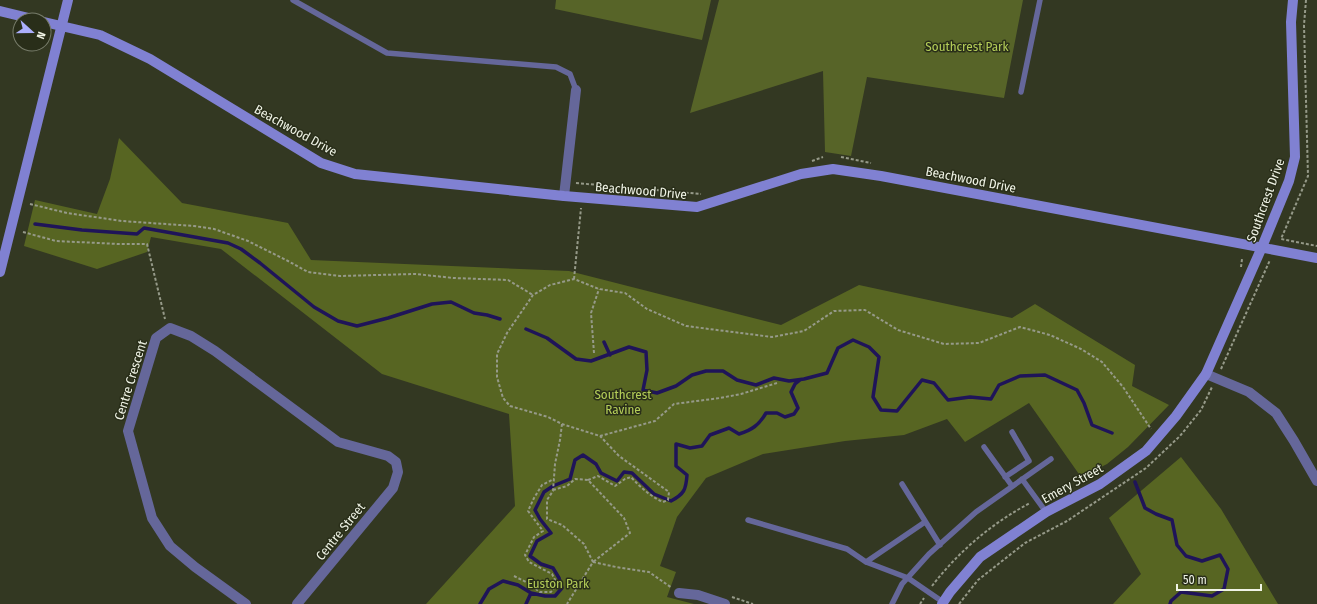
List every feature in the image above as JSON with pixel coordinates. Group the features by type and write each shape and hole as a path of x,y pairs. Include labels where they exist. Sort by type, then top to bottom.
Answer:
{"street":[{"path":"0,272 68,0"},
{"name":"Southcrest Drive","path":"1206,374 1262,247 1289,181 1295,157 1291,22 1294,0"},
{"path":"0,11 12,14"},
{"name":"Beachwood Drive","path":"52,24 100,36 150,59 321,162 355,174 564,196 697,207 801,174 833,169 881,176 1317,258"},
{"path":"564,196 576,90"},
{"name":"Centre Street","path":"167,330 170,328 191,336 215,351 338,442 388,456 396,462 398,472 393,488 297,604"},
{"name":"Centre Crescent","path":"167,330 156,338 128,431 152,518 170,546 195,567 246,604"},
{"path":"1206,374 1249,392 1276,413 1294,440 1317,481"},
{"name":"Emery Street","path":"942,603 980,557 1046,512 1100,484 1146,451 1176,416 1206,374"},
{"path":"679,593 726,600"}],"lane":[{"path":"293,0 387,53 556,67 570,74 576,90"},
{"path":"1021,92 1040,0"},
{"path":"1005,477 1029,460 1012,432"},
{"path":"984,446 1012,486"},
{"path":"892,604 902,584 929,554 976,512 1051,459"},
{"path":"1022,479 1046,512"},
{"path":"902,484 940,544"},
{"path":"748,520 847,549 866,562 908,578 942,603"},
{"path":"866,562 925,522"}],"path":[{"path":"808,162 822,157"},
{"path":"566,183 706,194"},
{"path":"30,204 67,213 122,221 194,226 214,229 248,241 288,260 308,272 340,276 415,274 454,278 508,280 533,295"},
{"path":"574,279 581,205"},
{"path":"23,232 56,241 147,244 167,330"},
{"path":"1241,268 1242,259"},
{"path":"553,491 567,486 575,479 588,480 598,476 615,486 631,477 641,488 663,502 668,500 669,492 619,456 600,436 562,424 548,417 510,406 503,398 497,377 496,354 507,333 533,295 550,285 574,279 600,289 625,293 647,309 686,326 772,336 804,331 834,311 865,310 898,330 944,344 979,343 1020,327 1050,335 1081,349 1102,362 1123,387 1151,430 1156,426"},
{"path":"594,354 591,312 600,289"},
{"path":"600,436 655,421 674,404 741,394 777,383"},
{"path":"562,424 553,491 547,500 547,518 562,525 584,544 593,562"},
{"path":"514,576 540,592 551,592 557,584 552,574 529,562 525,555 534,537 543,531 528,512 534,498 542,486 554,479"},
{"path":"566,604 593,562 630,534 624,518 588,480"},
{"path":"920,604 945,569 983,533 1020,508 1037,499 1052,492 1075,486"},
{"path":"593,562 649,572 679,593"},
{"path":"726,600 753,604"}],"green space":[{"path":"556,0 711,0 702,40 555,9"},
{"name":"Southcrest Park","path":"719,0 1023,0 1004,98 867,77 851,156 825,152 823,71 690,113"},
{"name":"Southcrest Ravine","path":"119,138 182,203 288,223 311,260 569,271 781,325 859,285 1012,318 1035,304 1135,365 1132,386 1169,405 1128,447 1107,464 1081,477 1029,403 965,442 947,419 904,435 845,441 763,454 706,478 677,517 660,566 676,572 667,597 694,604 426,604 515,506 509,414 382,374 221,249 151,237 147,252 97,269 24,246 35,200 97,214 110,179"},
{"path":"1181,457 1221,509 1278,604 1113,604 1141,574 1109,518"}],"waterway":[{"path":"35,224 82,230 137,234 144,228 228,243 241,249 260,263 314,307 338,321 357,326 432,304 451,302 474,313 500,319"},
{"path":"526,329 547,338 576,359 591,361 629,347 646,352 647,370 643,390 657,393 676,386 692,375 706,371 723,371 737,380 756,385 774,378 789,381 827,373 838,348 853,340 869,347 879,357 873,397 881,410 897,411 922,380 934,383 948,400 970,397 991,399 999,385 1020,376 1045,375 1077,390 1084,403 1092,425 1112,433"},
{"path":"604,342 610,355"},
{"path":"480,604 489,589 503,581 518,585 531,593 545,596 555,596 562,588 559,578 553,568 541,564 530,556 537,541 551,533 535,510 544,492 553,486 570,479 575,460 583,455 596,464 601,473 617,481 624,472 632,473 654,494 671,501 682,494 687,480 687,475 676,466 676,444 690,448 702,446 710,435 729,428 739,434 748,431 758,424 766,413 777,413 785,417 794,414 798,408 791,392 795,384 800,380"},
{"path":"1135,482 1145,508 1172,520 1177,545 1186,556 1202,561 1220,555 1228,569 1224,589 1212,596 1181,592 1171,601 1170,604"},
{"path":"526,604 531,593"}],"park label":[{"name":"Euston Park","path":"558,583"}]}
